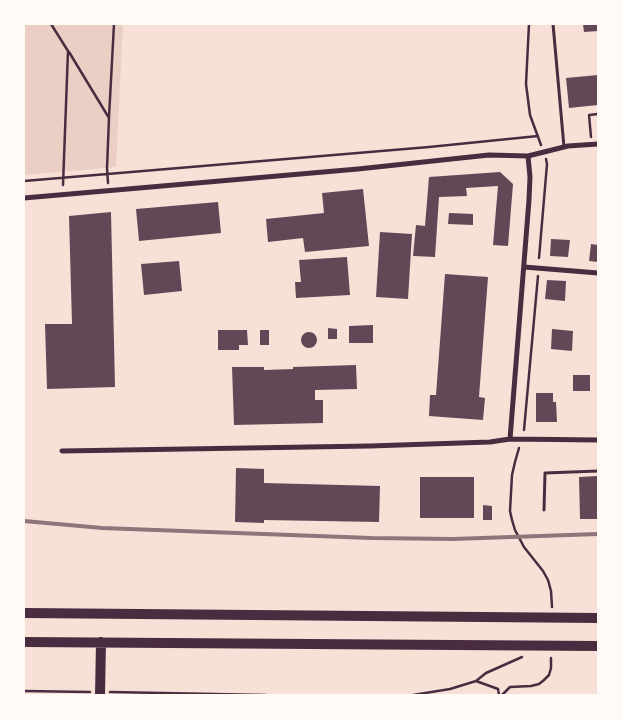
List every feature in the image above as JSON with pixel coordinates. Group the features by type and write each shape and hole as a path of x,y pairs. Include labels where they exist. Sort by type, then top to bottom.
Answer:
{"main road":[{"path":"24,613 598,618"},
{"path":"24,642 598,646"},
{"path":"100,694 101,642"}],"street":[{"path":"24,198 358,169 489,155 528,156 564,147 598,144"},
{"path":"510,439 530,177 528,156"},
{"path":"524,267 598,272"},
{"path":"62,452 370,446 500,442 510,439 598,440"}],"lane":[{"path":"553,24 564,147"},
{"path":"544,510 545,473 598,471"}],"path":[{"path":"51,24 109,118"},
{"path":"108,190 109,118 114,24"},
{"path":"523,434 547,164 530,115 526,84 528,24"},
{"path":"63,194 68,51"},
{"path":"591,144 589,115 598,114"},
{"path":"24,181 419,148 538,136"},
{"path":"515,462 512,475 510,511 512,520 524,547 543,571 551,591 552,601"},
{"path":"412,695 450,689 476,681 486,673 523,657"},
{"path":"476,681 498,690 501,695 510,687 539,684 549,675 551,668"},
{"path":"24,691 100,694 266,695"}],"shaded area":[{"path":"24,24 123,24 116,167 24,175"}],"building":[{"path":"583,24 598,24 598,31 584,32"},
{"path":"598,75 598,105 569,108 566,78"},
{"path":"500,172 513,184 508,246 493,245 498,186 466,188 467,196 439,197 435,257 413,256 416,225 425,226 429,177"},
{"path":"363,189 369,246 305,252 303,238 268,242 266,219 324,213 322,193"},
{"path":"218,202 221,233 139,241 136,209"},
{"path":"111,212 115,387 47,389 45,324 72,324 69,216"},
{"path":"449,213 473,214 473,225 448,224"},
{"path":"380,232 412,234 408,299 376,297"},
{"path":"551,239 570,240 568,257 550,256"},
{"path":"591,244 598,245 598,262 589,261"},
{"path":"347,257 350,295 296,298 295,282 301,282 299,260"},
{"path":"179,261 182,291 144,295 141,264"},
{"path":"445,274 488,277 479,397 485,398 483,420 429,416 430,395 436,395"},
{"path":"547,280 566,281 565,301 545,299"},
{"path":"373,325 373,343 349,343 349,326"},
{"path":"328,328 337,329 337,339 328,339"},
{"path":"552,329 573,331 572,351 551,349"},
{"path":"218,330 247,330 248,345 239,345 239,350 218,350"},
{"path":"260,330 269,330 269,345 260,345"},
{"path":"309,332 317,340 309,348 301,340"},
{"path":"356,365 357,389 315,390 315,400 323,400 323,423 234,425 232,367 264,367 264,370"},
{"path":"573,375 590,375 590,391 573,391"},
{"path":"536,393 553,393 553,402 556,402 557,422 536,422"},
{"path":"236,468 264,469 264,483 380,486 379,522 264,520 264,523 235,522"},
{"path":"598,476 598,519 580,519 579,477"},
{"path":"420,477 474,477 474,518 420,518"},
{"path":"483,505 492,506 492,520 483,520"}],"railway":[{"path":"24,521 102,528 371,538 453,539 598,534"}]}
